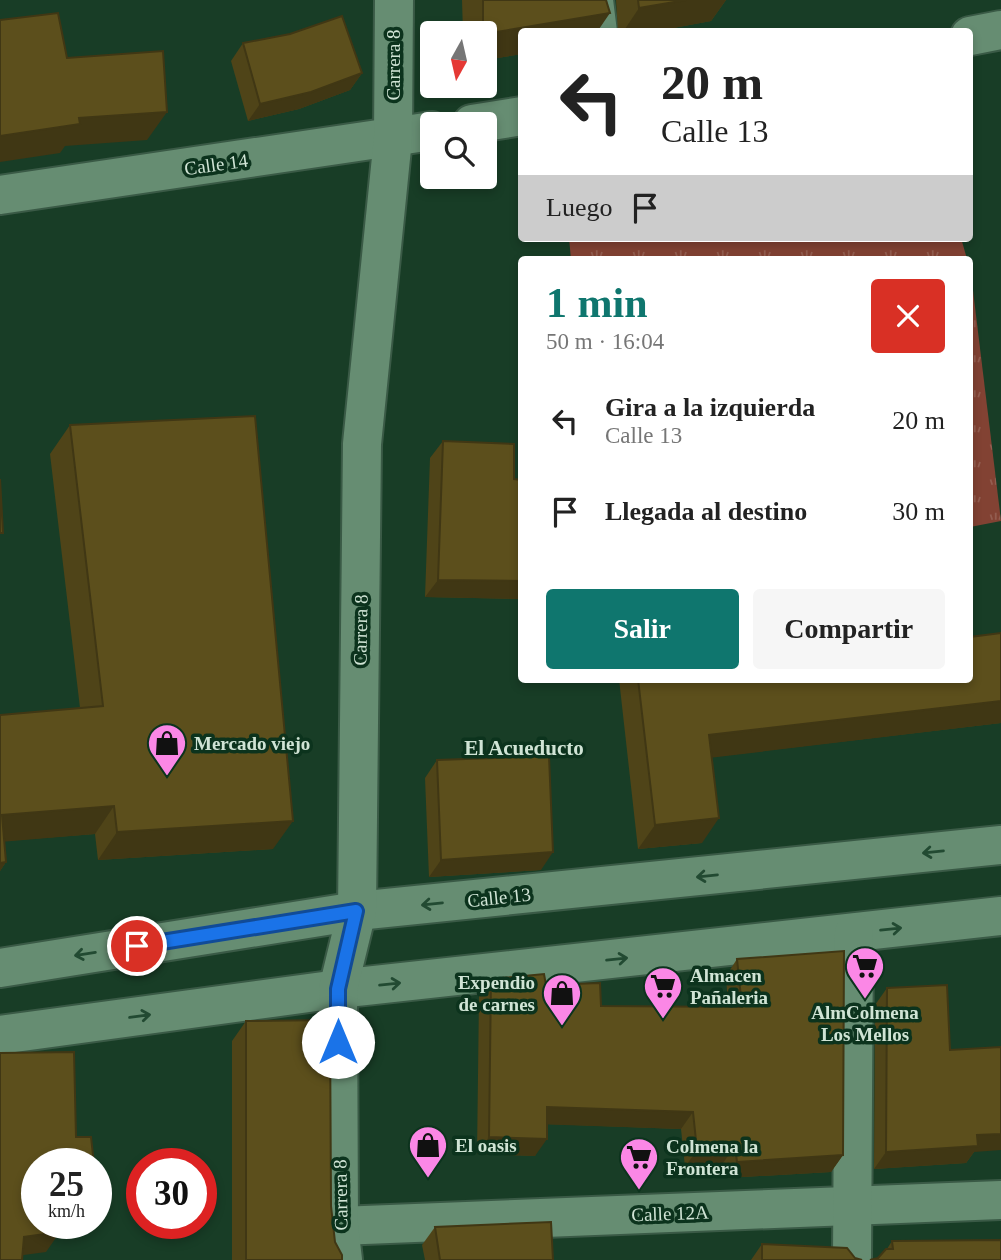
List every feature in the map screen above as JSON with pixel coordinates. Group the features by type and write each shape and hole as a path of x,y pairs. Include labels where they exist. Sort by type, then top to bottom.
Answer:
{"street":[{"name":"Carrera 8","path":"341,1243 338,989 356,911 362,444 393,138 394,0"},
{"path":"973,35 1001,30"},
{"path":"497,120 518,117"},
{"name":"Calle 14","path":"0,195 420,133"},
{"name":"Calle 13","path":"0,968 356,911 1001,845"},
{"path":"0,1035 338,989 1001,916"},
{"path":"852,1260 854,933"},
{"name":"Calle 12A","path":"341,1243 852,1206 1001,1200"}],"lane":[{"path":"599,0 602,28"}],"green space":[{"path":"569,242 962,242 966,256 571,256"},
{"path":"973,291 1001,521 973,526"}],"building":[{"path":"483,0 606,0 610,13 518,28 497,32 497,21 483,21"},
{"path":"638,0 686,0 639,8"},
{"path":"58,13 67,58 163,51 167,112 79,118 80,124 0,136 0,20"},
{"path":"342,16 362,73 311,92 260,104 243,43 290,34"},
{"path":"255,416 293,821 117,832 114,806 2,815 6,862 0,863 0,715 103,706 70,425"},
{"path":"443,441 514,444 514,479 518,480 518,581 438,580"},
{"path":"0,479 3,533 0,533"},
{"path":"1001,633 1001,701 709,735 719,818 655,825 638,683 973,683 973,637"},
{"path":"549,756 553,852 441,860 437,760"},
{"path":"844,951 843,1155 737,1162 735,1146 697,1150 693,1112 547,1107 547,1139 489,1137 491,979 544,974 546,985 600,983 601,1006 742,1007 737,959"},
{"path":"947,985 950,1050 1001,1047 1001,1134 977,1135 978,1146 886,1152 887,988"},
{"path":"330,1020 331,1206 335,1242 342,1260 246,1260 246,1021"},
{"path":"74,1052 76,1137 91,1137 92,1148 21,1148 22,1260 0,1260 0,1053"},
{"path":"551,1222 553,1260 440,1260 435,1227"},
{"path":"1001,1240 1001,1260 870,1260 878,1258 886,1249 893,1249 892,1241"},
{"path":"762,1244 847,1248 855,1258 862,1260 762,1260"}],"place":[{"name":"Mercado viejo","path":"167,777"},
{"name":"AlmColmena Los Mellos","path":"865,1000"},
{"name":"Almacen Pañaleria","path":"663,1020"},
{"name":"Expendio de carnes","path":"562,1027"},
{"name":"El oasis","path":"428,1179"},
{"name":"Colmena la Frontera","path":"639,1191"}],"district":[{"name":"El Acueducto","path":"524,748"}],"route":[{"path":"137,946 356,911 338,989 338,1042"}]}
